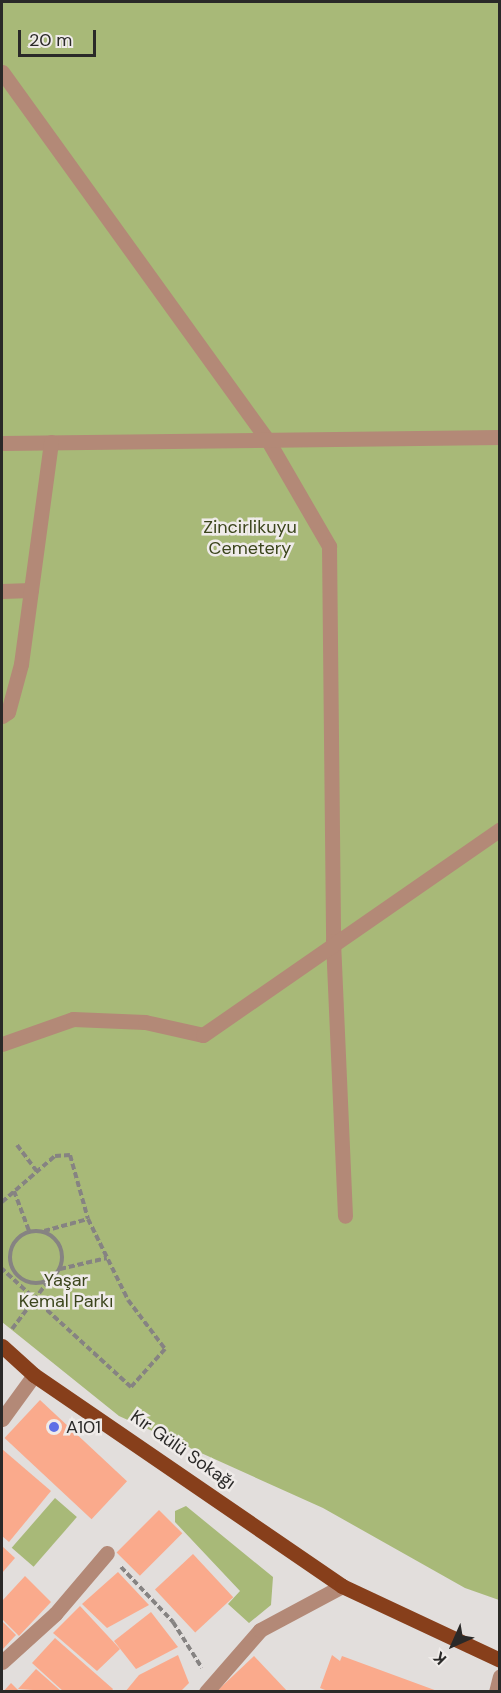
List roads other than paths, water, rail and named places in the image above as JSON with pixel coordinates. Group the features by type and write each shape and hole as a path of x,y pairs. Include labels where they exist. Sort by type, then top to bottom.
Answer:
{"main road":[{"name":"Kır Gülü Sokağı","path":"4,1341 34,1375 342,1586 500,1660"}],"street":[{"path":"2,72 267,439 329,546 333,941 345,1216"},
{"path":"2,443 500,437"},
{"path":"2,716 8,712 21,664 51,442"},
{"path":"2,591 31,590"},
{"path":"2,1044 73,1019 145,1022 203,1035 333,941 500,829"},
{"path":"2,1418 34,1375"},
{"path":"2,1662 55,1614 107,1553"},
{"path":"206,1692 260,1630 342,1586"},
{"path":"496,1692 500,1676"}],"place":[{"name":"A101","path":"54,1427"}],"park label":[{"name":"Zincirlikuyu Cemetery","path":"250,538"},
{"name":"Yaşar Kemal Parkı","path":"66,1291"}]}
